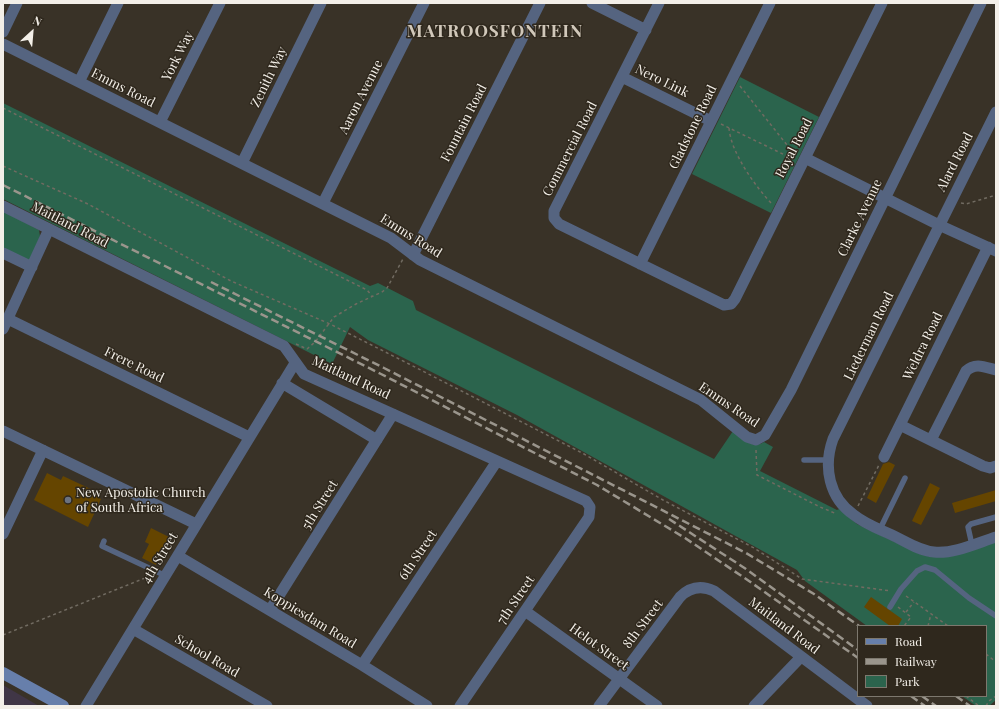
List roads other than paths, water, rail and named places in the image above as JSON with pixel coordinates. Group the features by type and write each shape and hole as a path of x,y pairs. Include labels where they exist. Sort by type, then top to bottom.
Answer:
{"street":[{"path":"3,32 17,3"},
{"path":"79,82 118,3"},
{"name":"York Way","path":"160,122 220,3"},
{"name":"Zenith Way","path":"242,163 321,3"},
{"name":"Aaron Avenue","path":"323,203 424,3"},
{"name":"Fountain Road","path":"410,253 540,3"},
{"path":"592,3 646,30"},
{"name":"Commercial Road","path":"659,3 554,211 554,218 559,224 724,305 731,304"},
{"name":"Gladstone Road","path":"640,264 770,3"},
{"name":"Royal Road","path":"731,304 735,299 779,209 801,160 882,3"},
{"name":"Clarke Avenue","path":"756,440 765,435 791,390 981,3"},
{"name":"Emms Road","path":"3,44 323,203 391,238 410,253 700,400 747,437 756,440"},
{"name":"Nero Link","path":"622,77 711,121"},
{"name":"Alard Road","path":"940,225 996,112"},
{"path":"801,160 992,249"},
{"name":"Maitland Road","path":"3,206 287,349 295,363 304,374 583,500 590,507"},
{"name":"Liederman Road","path":"940,225 833,439 828,460 829,475 833,489 841,503 854,516 924,551 947,551 996,537"},
{"path":"5,324 49,229"},
{"name":"Weldra Road","path":"884,457 992,249"},
{"path":"3,253 32,267"},
{"name":"Frere Road","path":"5,324 249,436"},
{"name":"4th Street","path":"86,706 133,629 161,577 178,556 249,436 295,363"},
{"path":"931,440 964,373 968,368 973,365 996,370"},
{"path":"282,383 377,440"},
{"name":"5th Street","path":"270,610 393,414"},
{"path":"900,425 983,466 990,468 996,466"},
{"path":"3,431 43,450 127,495 196,524"},
{"path":"3,534 43,450"},
{"name":"6th Street","path":"362,665 497,461"},
{"name":"7th Street","path":"460,706 589,516 590,507"},
{"name":"Koppiesdam Road","path":"178,556 362,665 427,706"},
{"name":"Maitland Road","path":"680,597 688,591 698,588 714,591 867,706"},
{"name":"8th Street","path":"600,706 680,597"},
{"name":"Helot Street","path":"524,611 657,706"},
{"name":"School Road","path":"133,629 267,706"},
{"path":"754,706 801,656"},
{"path":"3,673 63,706"}],"lane":[{"path":"804,460 828,460"},
{"path":"880,529 905,478"},
{"path":"972,545 967,530 971,524 996,517"},
{"path":"104,541 102,546 161,577"},
{"path":"892,604 917,571 925,567 935,570 969,598 996,616"}],"railway":[{"path":"3,185 381,374 597,485 685,538 857,657"},
{"path":"211,282 384,368 746,553 814,594 858,625"},
{"path":"669,519 746,569 857,649"},
{"path":"912,697 925,706"},
{"path":"923,697 936,706"},
{"path":"957,697 970,706"}],"place":[{"name":"New Apostolic Church of South Africa","path":"68,500"}],"district":[{"name":"MATROOSFONTEIN","path":"495,32"}]}
